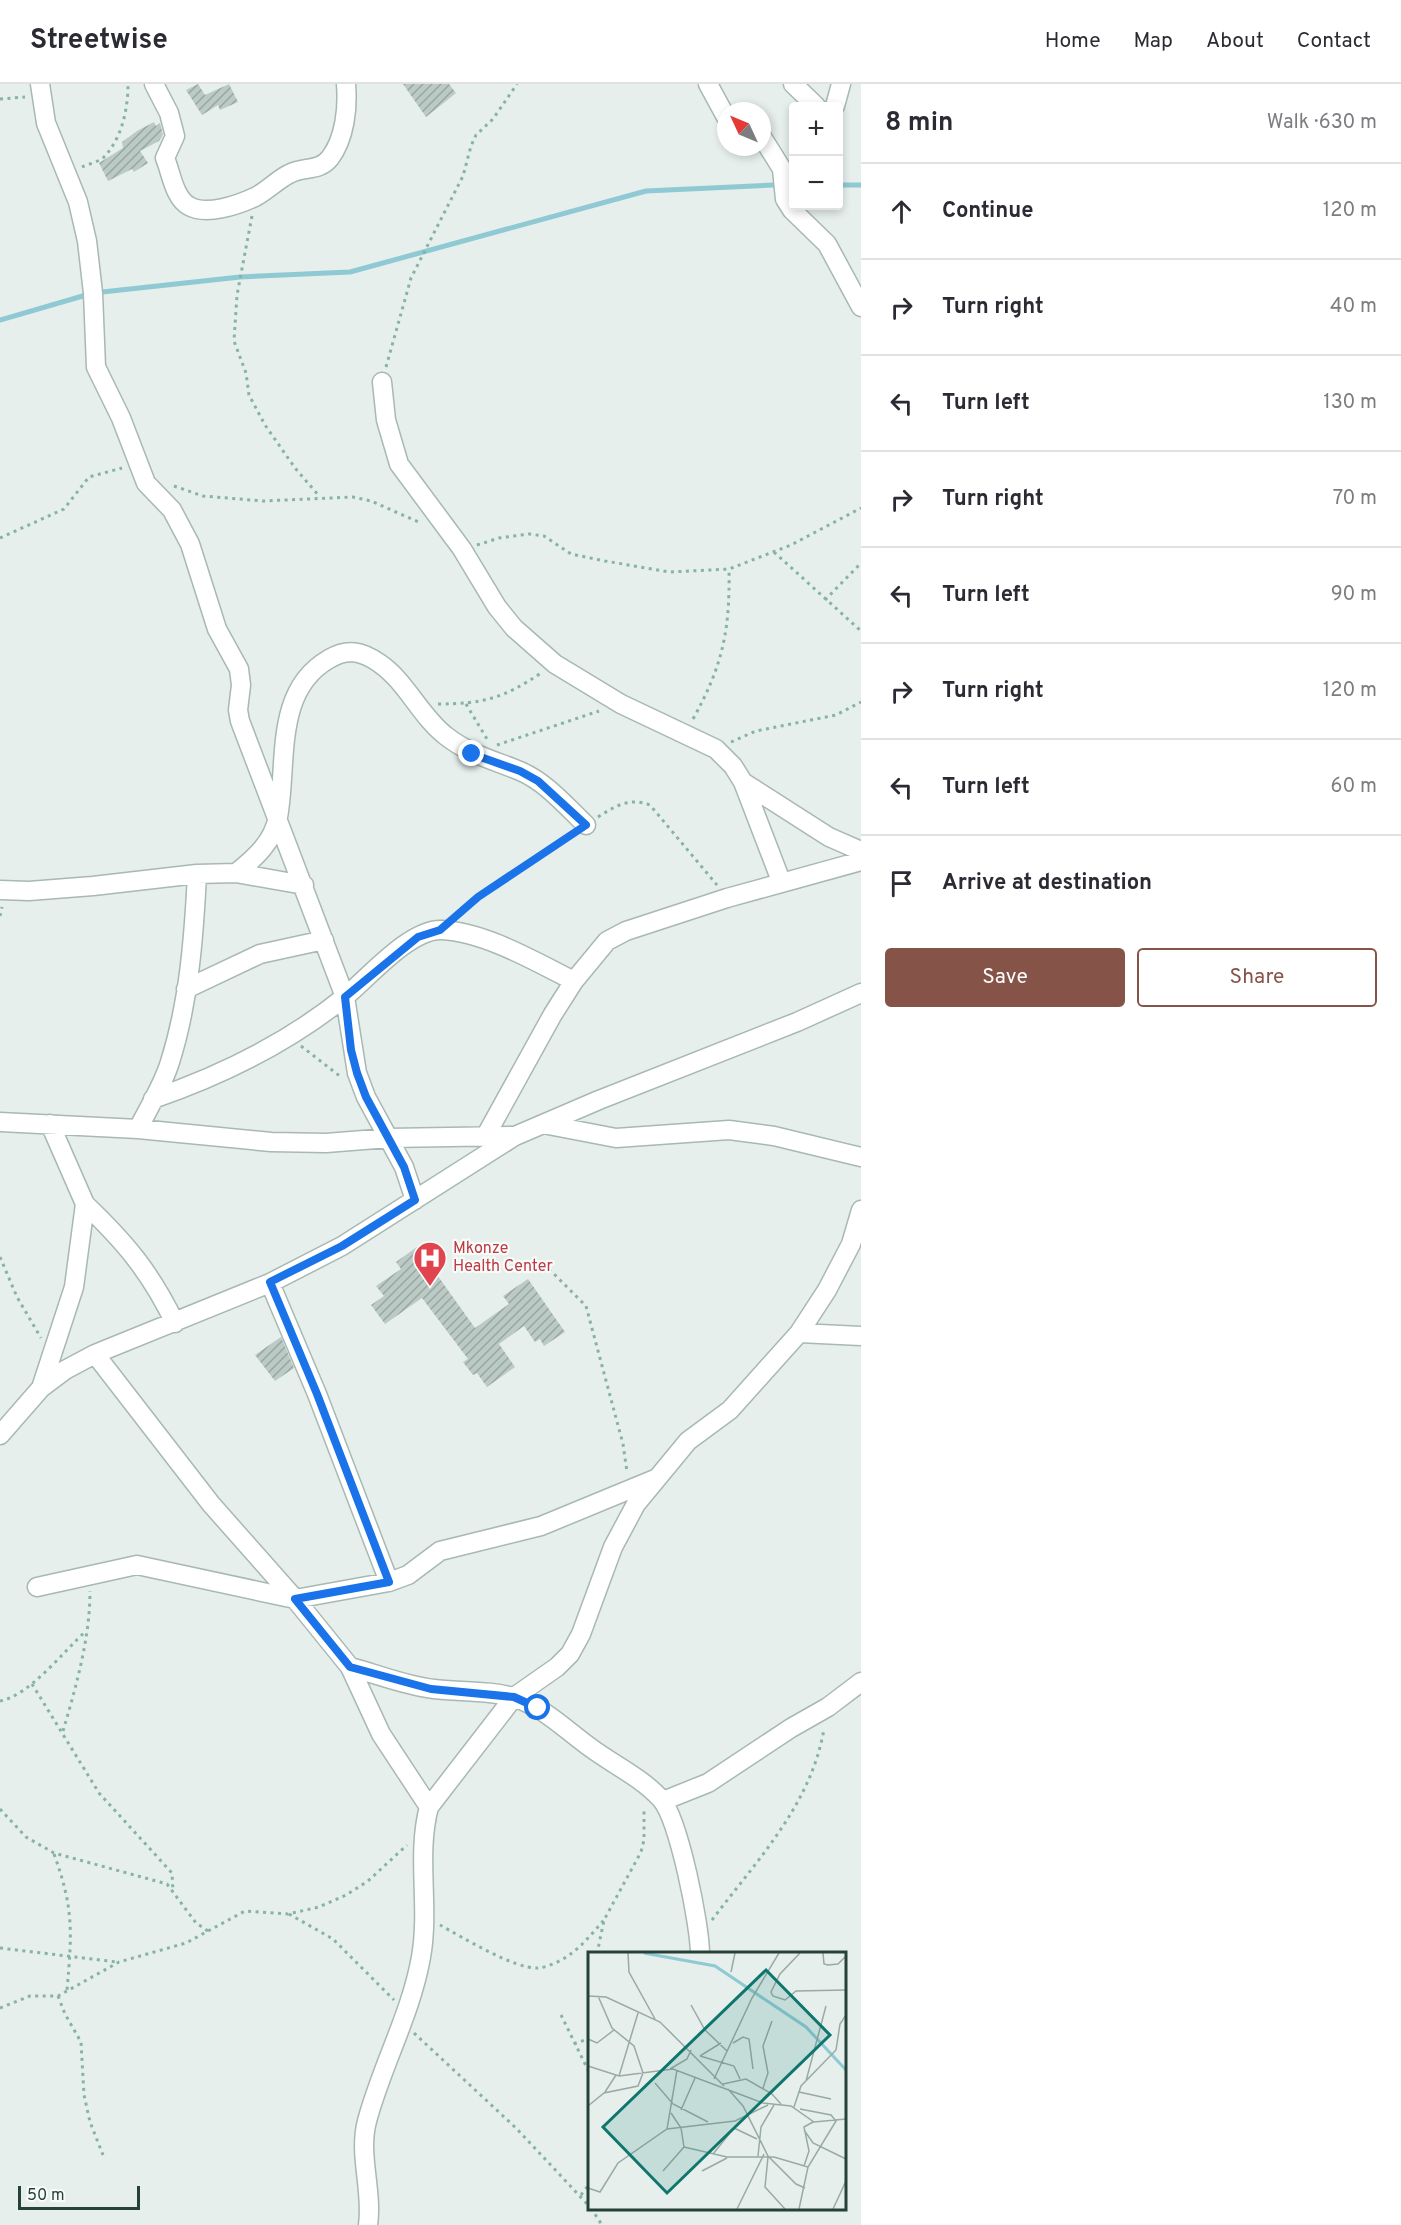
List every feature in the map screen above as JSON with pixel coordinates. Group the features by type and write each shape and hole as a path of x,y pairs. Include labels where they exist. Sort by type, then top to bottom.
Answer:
{"street":[{"path":"154,84 169,113 175,136 165,158 182,201 190,207 203,210 218,209 255,197 289,174 322,168 332,156 342,134 347,102 346,84"},
{"path":"708,84 718,102"},
{"path":"793,84 812,102"},
{"path":"836,102 841,84"},
{"path":"41,90 46,123 78,202 87,241 93,293 96,367 140,462 146,483 171,510 190,544 217,629 238,669 241,686 238,702 240,721 345,997 351,1050 357,1073 366,1097 404,1167 415,1200"},
{"path":"771,151 782,169 785,199 792,210 827,244 861,307"},
{"path":"382,382 386,420 399,464 462,549 479,580 508,621 555,664 621,704 716,750 733,766 743,782 781,881"},
{"path":"236,873 257,856 268,841 278,818 283,746 290,711 303,684 322,663 342,651 356,651 380,663 434,725 459,746 538,781 586,825"},
{"path":"743,782 830,837 861,851"},
{"path":"485,1137 522,1067 574,981 606,941 626,931 781,881 861,861"},
{"path":"0,890 93,886 197,874 236,873 304,885"},
{"path":"138,1129 170,1063 186,989 194,930 197,874"},
{"path":"153,1099 198,1084 249,1060 289,1036 345,997 418,937 440,930 463,933 508,948 574,981"},
{"path":"186,989 260,954 324,940"},
{"path":"0,1435 41,1388 65,1370 95,1354 270,1282 342,1246 515,1136 797,1022 861,993"},
{"path":"0,1122 138,1129 271,1142 326,1143 389,1138 515,1136"},
{"path":"50,1124 85,1204 140,1261 158,1288 175,1323"},
{"path":"543,1124 616,1138 729,1130 774,1136 861,1157"},
{"path":"41,1388 74,1287 85,1204"},
{"path":"368,2225 370,2208 364,2149 366,2123 404,2017 422,1956 426,1916 423,1829 429,1808 514,1697 549,1673 570,1654 581,1634 613,1548 636,1504 688,1441 730,1410 799,1333 827,1290 851,1244 861,1210"},
{"path":"270,1282 317,1394 389,1582"},
{"path":"799,1333 861,1336"},
{"path":"95,1354 211,1504 295,1599 350,1667 381,1734 429,1808"},
{"path":"37,1587 90,1577 126,1567 152,1567 215,1583 295,1599 389,1582 408,1575 440,1551 541,1526 655,1479"},
{"path":"350,1667 431,1689 514,1697 556,1718 590,1747 642,1782 663,1801 691,1886 700,1945"},
{"path":"663,1801 708,1783 791,1728 828,1707 861,1682"}],"path":[{"path":"67,174 103,158 121,129 128,105 128,84"},
{"path":"382,382 411,278 463,176 476,135 492,119 517,84"},
{"path":"0,99 41,90"},
{"path":"255,197 237,295 234,340 246,373 249,395 295,468 320,497"},
{"path":"0,538 64,509 89,477 140,462"},
{"path":"168,482 189,493 203,496 263,501 353,497 371,501 425,525"},
{"path":"462,549 500,538 529,534 543,536 570,554 605,561 670,572 729,569 774,552 861,508"},
{"path":"774,552 861,631"},
{"path":"825,600 861,563"},
{"path":"684,733 706,695 724,649 729,601 729,569"},
{"path":"417,703 466,704 494,698 513,690 555,664"},
{"path":"716,750 756,731 836,716 861,702"},
{"path":"466,704 491,747 621,704"},
{"path":"440,930 478,897 609,809 627,801 639,800 650,805 728,898"},
{"path":"289,1036 342,1078"},
{"path":"0,1257 17,1297 52,1358"},
{"path":"549,1269 581,1299 589,1314 623,1444 630,1488"},
{"path":"63,1732 87,1630 90,1577"},
{"path":"0,1701 6,1700 32,1684 87,1630"},
{"path":"32,1684 99,1793 172,1873 175,1879 173,1891"},
{"path":"700,1945 784,1827 805,1792 821,1750 828,1707"},
{"path":"426,1916 489,1951 525,1966 538,1968 557,1962 573,1953 604,1920 631,1872 644,1840 642,1782"},
{"path":"0,1809 26,1837 54,1853 159,1880 173,1891 196,1923 208,1931"},
{"path":"0,2008 30,1996 58,1996 119,1962 165,1952 245,1911 288,1914 319,1906 346,1895 368,1881 423,1829"},
{"path":"54,1853 69,1898 71,1956 67,1990"},
{"path":"288,1914 344,1947 404,2017 516,2128 588,2205"},
{"path":"597,1952 604,1920"},
{"path":"0,1948 119,1962"},
{"path":"58,1996 81,2042 84,2095 90,2122 103,2155"},
{"path":"561,2015 588,2070"},
{"path":"574,2044 588,2039"},
{"path":"581,2195 588,2186"},
{"path":"591,2210 602,2225"}],"building":[{"path":"198,84 205,95 229,84 238,102 220,110 218,105 202,115 186,90"},
{"path":"403,84 449,84 456,93 426,117"},
{"path":"154,122 156,126 160,123 163,135 159,141 140,151 148,163 134,172 132,169 108,181 99,163 123,148 122,142"},
{"path":"417,1247 475,1328 509,1304 503,1296 528,1279 565,1332 544,1346 540,1339 535,1342 524,1326 499,1344 515,1367 487,1387 477,1373 473,1375 463,1362 468,1359 422,1298 385,1324 371,1305 384,1296 376,1286 401,1269 396,1262"},
{"path":"281,1337 294,1368 275,1381 255,1355"}],"waterway":[{"path":"0,320 93,293 240,277 350,272 646,191 789,184"},
{"path":"843,185 861,185"}],"place":[{"name":"Mkonze Health Center","path":"430,1287"}],"route":[{"path":"472,754 520,771 538,781 586,825 478,897 440,930 418,937 345,997 351,1050 357,1073 366,1097 404,1167 415,1200 342,1246 270,1282 317,1394 389,1582 295,1599 350,1667 431,1689 514,1697 538,1708"}]}
